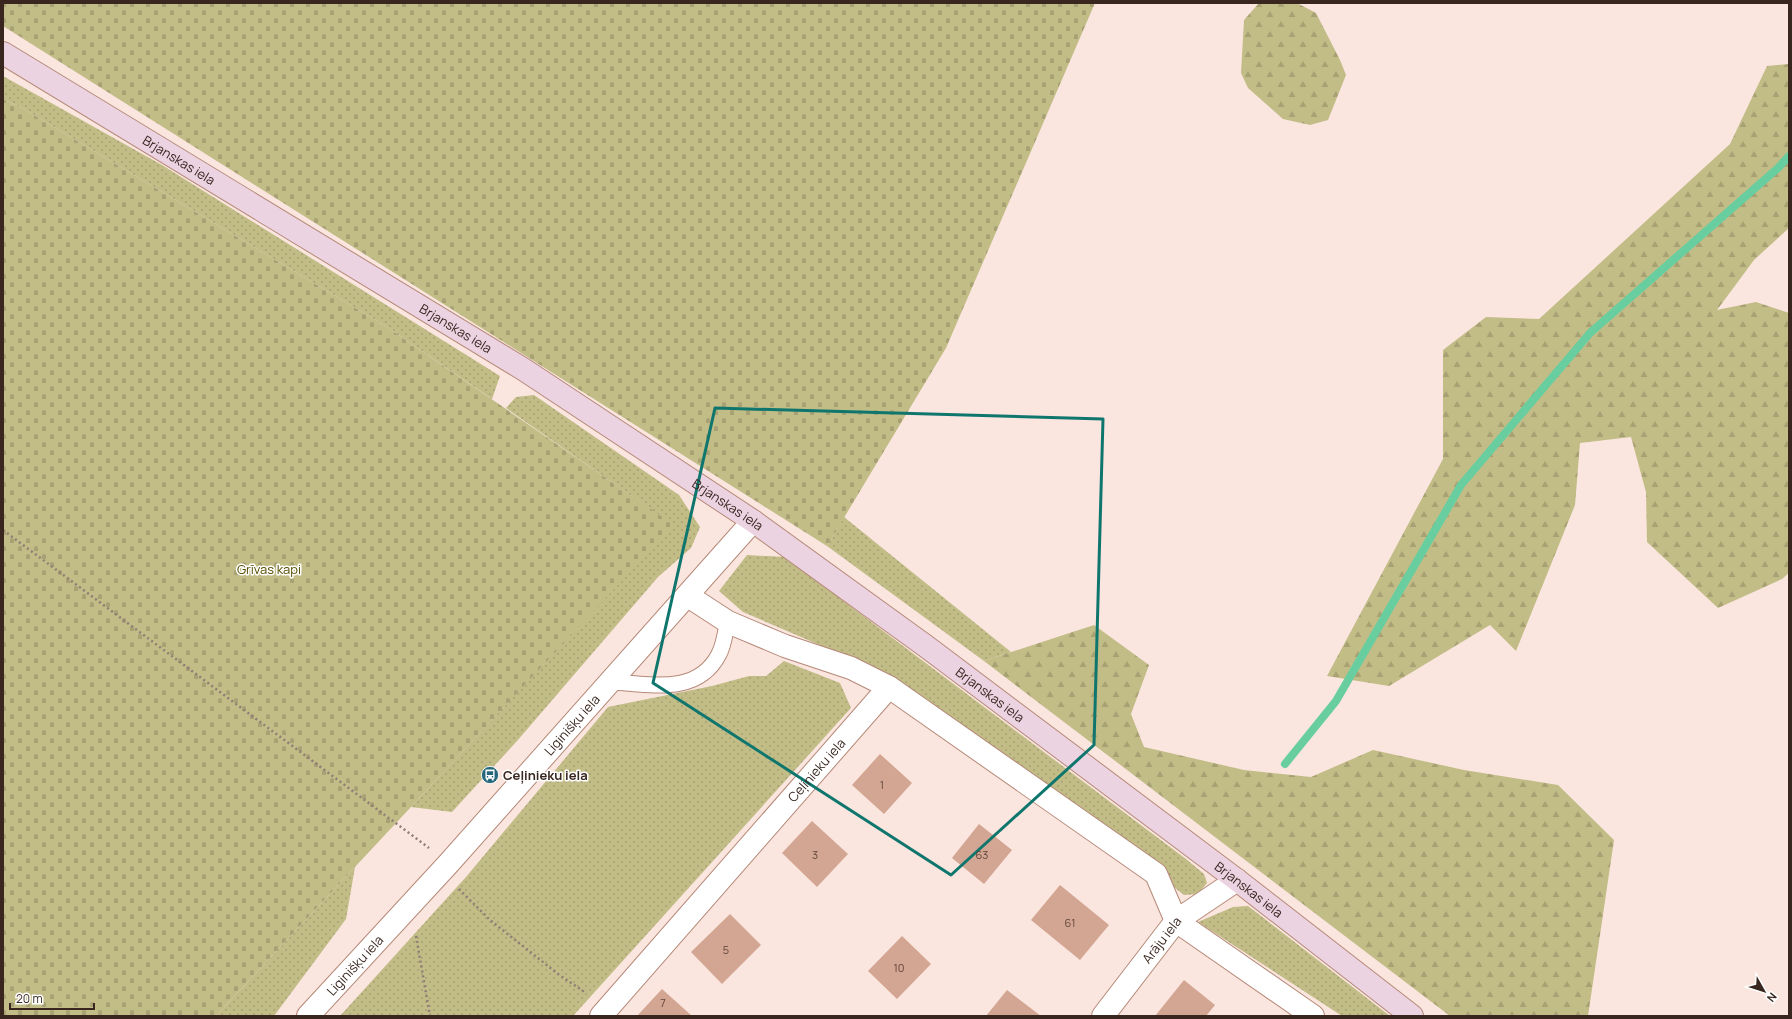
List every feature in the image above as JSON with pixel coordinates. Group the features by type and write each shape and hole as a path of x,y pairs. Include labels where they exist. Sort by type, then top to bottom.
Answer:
{"main road":[{"name":"Brjanskas iela","path":"3,53 523,369 753,521 927,647 1237,880 1412,1016"}],"street":[{"name":"Liginišķu iela","path":"308,1016 449,863 612,682 753,521"},
{"path":"688,596 728,622 786,646 851,668 889,687 1156,874 1176,921 1313,1016"},
{"name":"Ceļinieku iela","path":"605,1012 889,687"},
{"name":"Arāju iela","path":"1103,1016 1176,921 1237,880"}],"lane":[{"path":"612,682 674,685 695,680 708,668 719,654 728,622"}],"path":[{"path":"3,530 449,863 457,886 490,920 605,1012"},
{"path":"411,904 430,1016"}],"highlighted area":[{"path":"715,408 1103,419 1094,745 951,875 653,683"}],"green space":[{"path":"3,3 1095,3 946,348 827,546 3,26"},
{"path":"1259,3 1297,3 1316,13 1346,75 1328,120 1310,125 1283,119 1248,88 1241,73 1244,20"},
{"path":"1789,64 1789,228 1754,260 1717,310 1756,302 1789,313 1789,573 1782,579 1718,608 1647,542 1646,492 1631,437 1580,443 1575,505 1516,651 1490,625 1389,686 1327,676 1443,459 1443,350 1486,317 1539,319 1730,144 1767,66"},
{"path":"3,76 162,165 500,376 492,399 387,327 24,109 3,99"},
{"name":"Grīvas kapi","path":"3,99 24,109 387,327 674,525 216,1016 3,1016"},
{"path":"534,395 679,495 700,527 691,548 658,577 517,741 452,812 411,807 673,525 506,408 516,397"},
{"path":"844,517 1011,652 984,661 827,546"},
{"path":"747,555 785,557 1186,859 1204,874 1207,883 1198,894 1184,895 1001,752 866,665 743,612 719,591"},
{"path":"1094,625 1149,665 1131,714 1144,747 1244,770 1311,777 1373,750 1464,770 1558,785 1614,840 1588,1016 1450,1016 984,661"},
{"path":"784,661 840,683 851,708 573,1016 340,1016 466,877 608,707 712,686 749,676 766,676"},
{"path":"355,867 346,919 274,1016 216,1016"},
{"path":"1248,906 1390,1016 1342,1016 1198,922 1233,907"}],"building":[{"path":"880,754 912,783 884,814 852,785"},
{"path":"812,821 848,854 817,887 782,853"},
{"path":"979,824 1012,850 984,884 952,858"},
{"path":"1060,885 1109,925 1080,960 1031,920"},
{"path":"730,914 761,945 722,984 691,952"},
{"path":"902,936 931,964 897,999 868,971"},
{"path":"1184,980 1215,1005 1206,1016 1155,1016"},
{"path":"662,989 692,1016 637,1016"},
{"path":"1007,990 1041,1016 986,1016"}],"waterway":[{"path":"1285,764 1336,701 1461,485 1590,333 1778,168 1789,156"}],"place":[{"name":"Ceļinieku iela","path":"490,775"}]}
